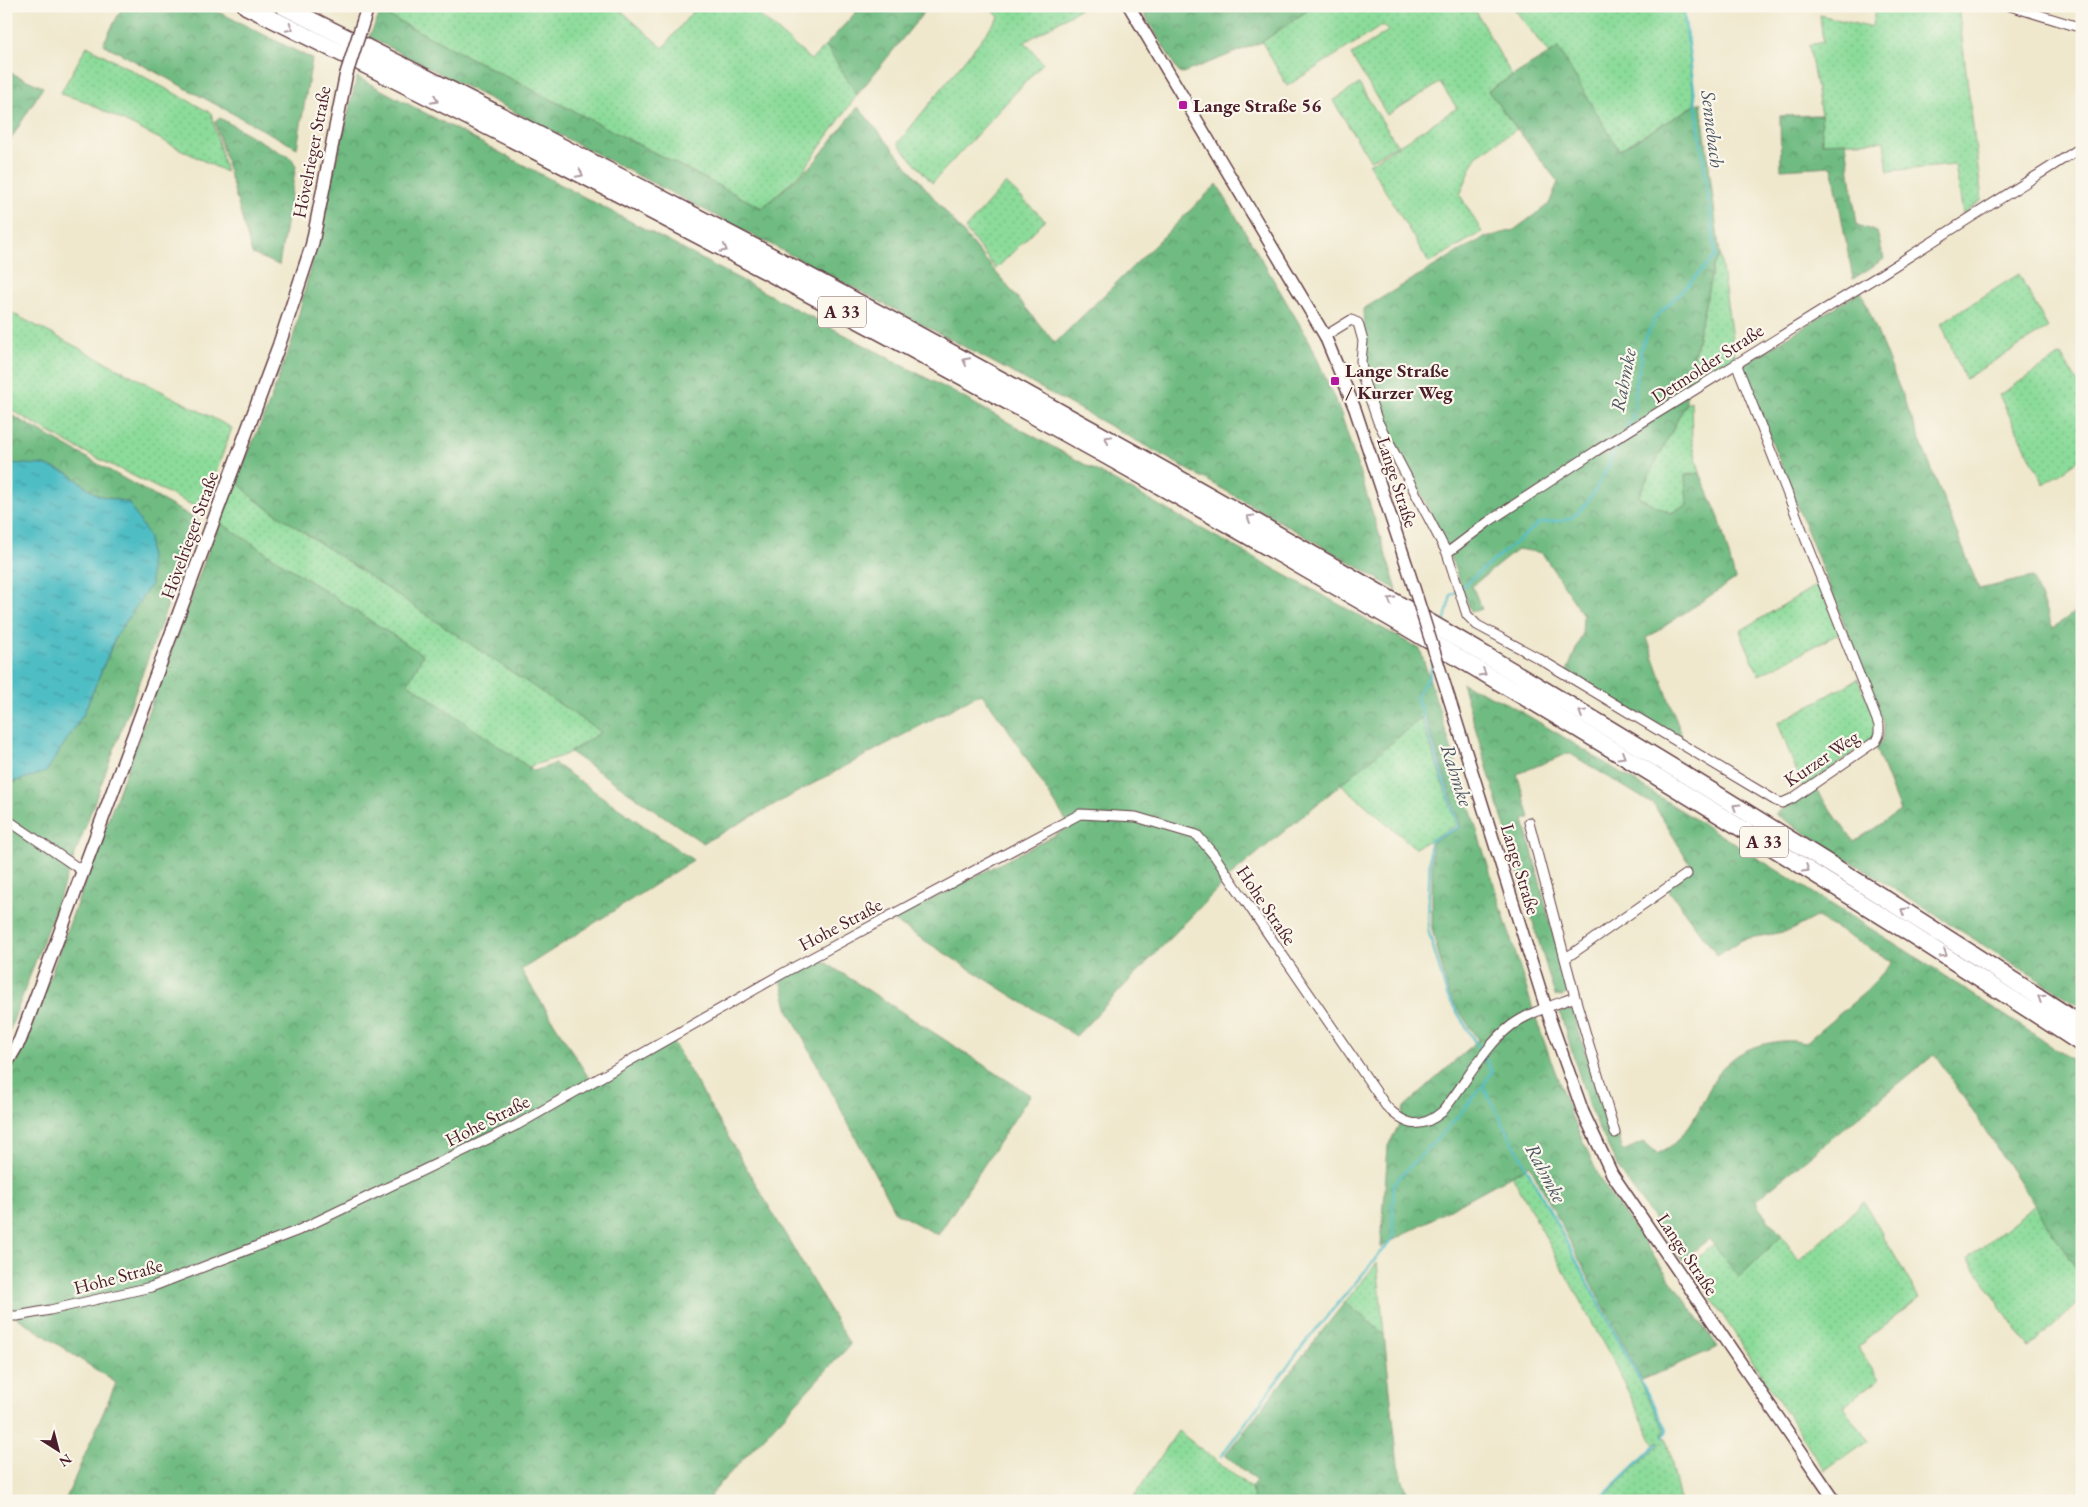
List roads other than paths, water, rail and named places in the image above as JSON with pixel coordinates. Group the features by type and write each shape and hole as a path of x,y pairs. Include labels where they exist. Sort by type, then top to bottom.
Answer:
{"highway":[{"name":"A 33","path":"246,6 388,76 713,243 1429,632"},
{"name":"A 33","path":"283,6 684,209 1272,530 1429,632 2082,1044"},
{"name":"A 33","path":"1444,641 1724,799 1987,963 2082,1025"}],"main road":[{"name":"Hövelrieger Straße","path":"6,1064 20,1040 84,872 279,345 312,245 346,75 368,8"}],"street":[{"name":"Lange Straße","path":"1130,6 1324,336 1355,409 1407,566 1546,1008 1582,1112 1612,1174 1835,1501"},
{"path":"2010,6 2082,28"},
{"name":"Detmolder Straße","path":"1447,553 1488,522 1596,451 2082,147"},
{"path":"1324,336 1351,320 1358,323 1363,341 1361,361 1363,379 1378,422 1447,553"},
{"name":"Kurzer Weg","path":"1447,553 1467,615 1477,625 1538,658 1776,801 1782,803 1793,798 1876,741 1879,735 1879,725 1736,363"},
{"name":"Hohe Straße","path":"6,1316 50,1310 151,1287 299,1230 517,1126 787,971 1080,814 1136,817 1196,835 1214,855 1386,1106 1399,1120 1418,1124 1433,1119 1449,1104 1480,1062 1510,1027 1524,1017 1546,1008"},
{"path":"6,819 84,872"},
{"name":"Lange Straße","path":"1529,822 1575,997 1615,1133"},
{"path":"1566,958 1687,874"},
{"path":"1546,1008 1575,997"}],"water":[{"path":"6,463 43,465 68,473 97,495 129,503 149,537 151,584 116,636 83,715 46,772 9,783 6,782"}],"waterway":[{"name":"Sennebach","path":"1626,429 1632,418 1635,402 1636,380 1642,358 1640,350 1656,317 1716,256 1683,6"},
{"name":"Rahmke","path":"1460,588 1538,524 1565,520 1574,516 1590,498 1620,441"},
{"name":"Rahmke","path":"1444,623 1451,595 1456,592"},
{"name":"Rahmke","path":"1433,662 1429,677 1416,695 1459,827 1430,841 1428,929 1447,995 1481,1052"},
{"name":"Rahmke","path":"1484,1057 1492,1072 1483,1086 1667,1430 1664,1436"},
{"path":"1221,1456 1304,1344 1393,1238 1393,1184 1454,1121 1483,1086"},
{"name":"Rahmke","path":"1598,1501 1658,1443"}],"place":[{"name":"Lange Straße 56","path":"1183,105"},
{"name":"Lange Straße / Kurzer Weg","path":"1335,381"}]}
